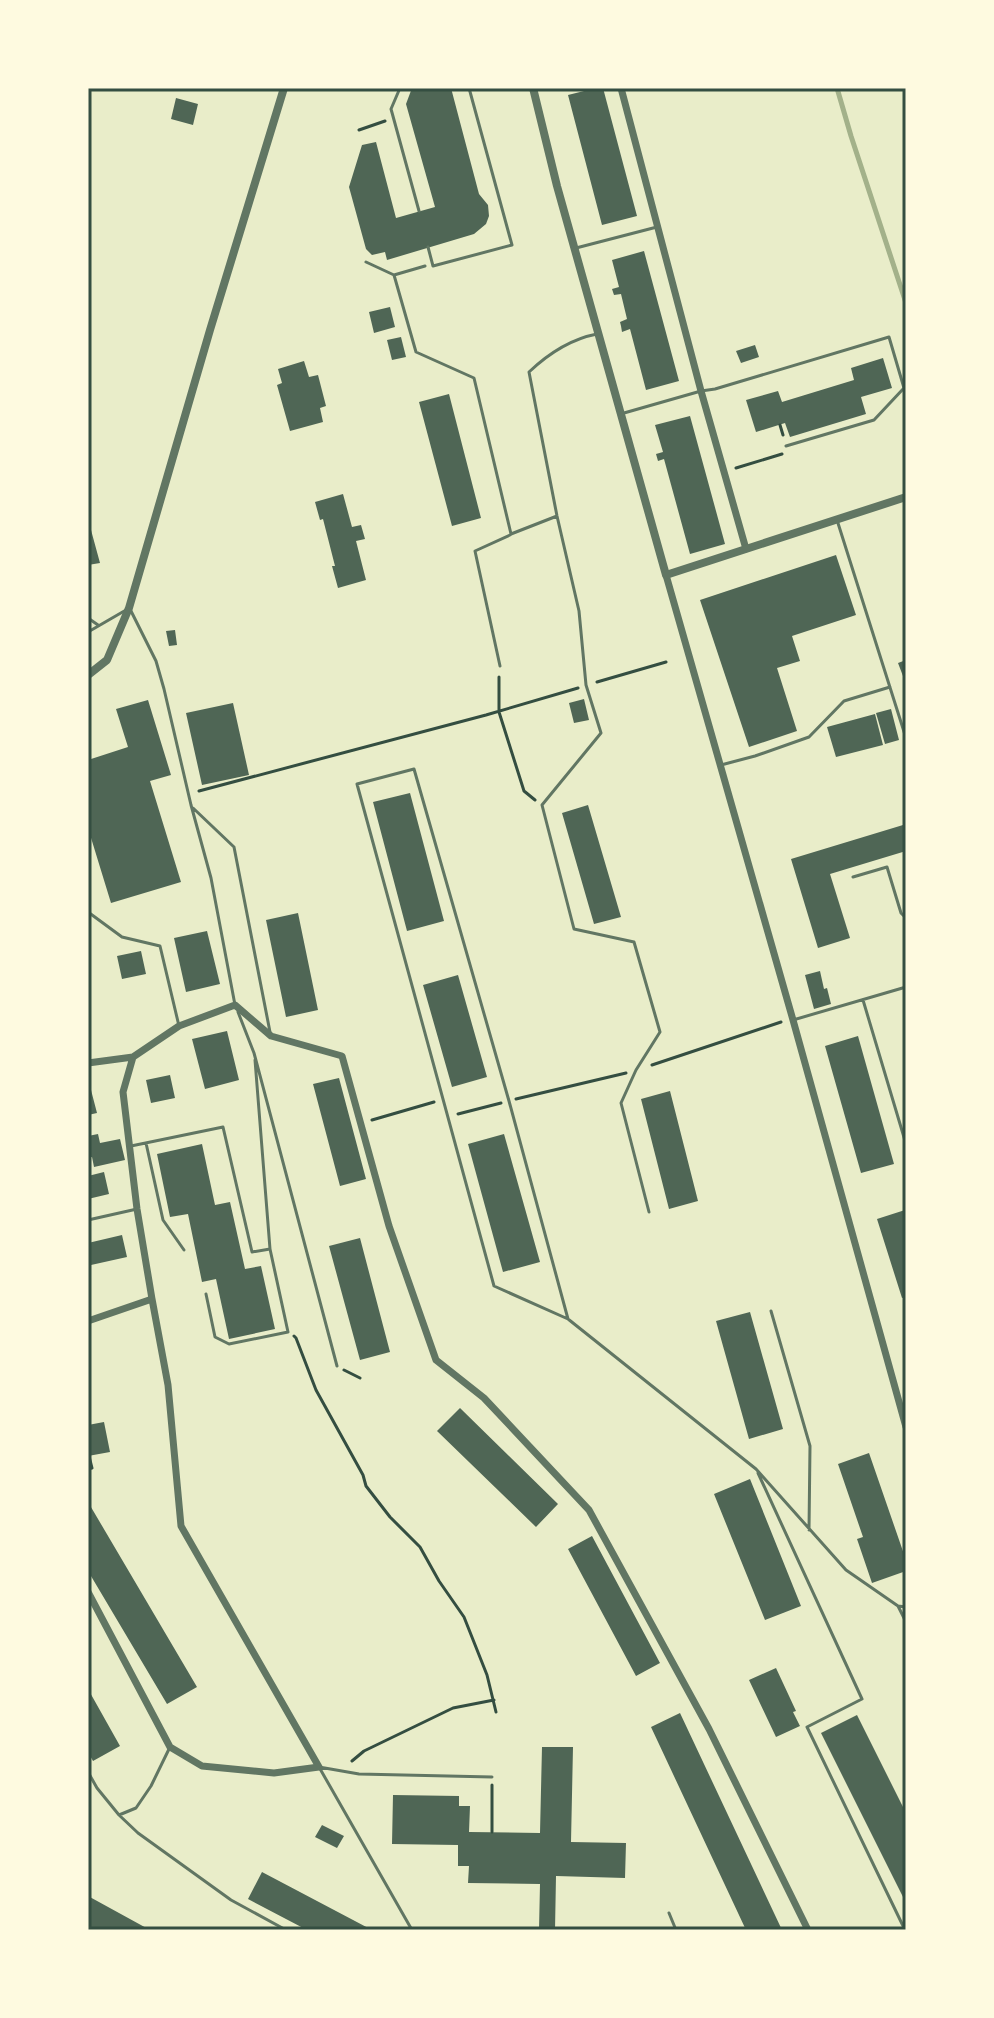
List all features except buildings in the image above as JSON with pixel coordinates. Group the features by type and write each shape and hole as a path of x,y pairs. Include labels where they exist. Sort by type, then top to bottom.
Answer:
{"street":[{"path":"88,675 107,660 129,608 284,88"},
{"path":"533,88 666,575 906,1427"},
{"path":"621,88 746,549"},
{"path":"666,575 906,497"},
{"path":"88,1063 133,1057 179,1026 235,1005 271,1036 342,1056 389,1226 436,1360 484,1398 589,1510 709,1729 808,1930"},
{"path":"88,1592 170,1747 202,1766 274,1773 319,1767 181,1526 168,1385 137,1209 123,1092 133,1057"},
{"path":"88,1321 152,1299"}],"lane":[{"path":"88,103 90,88"},
{"path":"400,88 391,109 419,211"},
{"path":"428,247 433,266 512,245 469,88"},
{"path":"575,248 657,227"},
{"path":"366,262 394,275 425,266"},
{"path":"394,275 416,352 474,378 511,534"},
{"path":"600,334 582,337 543,358 529,372 579,611 586,685 601,733 542,805 574,929 634,942 660,1032 636,1070 621,1103 649,1212"},
{"path":"621,413 715,389 889,337 904,388 874,420 786,446"},
{"path":"500,666 475,551 557,516"},
{"path":"837,520 906,738"},
{"path":"88,632 129,608 156,661 211,878 235,1005 254,1053 337,1366"},
{"path":"88,618 99,625"},
{"path":"721,765 809,737 844,701 890,687"},
{"path":"568,1319 414,769 357,784 494,1286 568,1319 756,1469 846,1570 898,1606 906,1607"},
{"path":"191,805 234,847 271,1036"},
{"path":"853,877 887,867 901,913 906,918"},
{"path":"88,912 122,937 160,946 179,1026"},
{"path":"793,1020 906,987"},
{"path":"863,1000 906,1144"},
{"path":"206,1294 215,1337 229,1344 288,1332 270,1249 254,1053"},
{"path":"130,1146 223,1127 252,1252 270,1249"},
{"path":"146,1143 163,1220 184,1250"},
{"path":"88,1220 137,1209"},
{"path":"771,1311 810,1446 809,1530"},
{"path":"756,1469 862,1699 807,1727 905,1930"},
{"path":"898,1606 906,1622"},
{"path":"119,1815 136,1808 170,1747"},
{"path":"319,1767 359,1774 492,1777"},
{"path":"319,1767 412,1930"},
{"path":"88,1772 119,1815 138,1833 231,1900 286,1930"},
{"path":"669,1913 676,1930"}],"path":[{"path":"359,130 394,119"},
{"path":"724,471 788,452 780,425"},
{"path":"189,794 499,712 666,662"},
{"path":"500,666 499,712 524,791 542,805"},
{"path":"711,1044 778,1023"},
{"path":"448,1117 581,1084"},
{"path":"361,1123 443,1100"},
{"path":"288,1332 296,1338 316,1390 363,1475 366,1486 390,1517 420,1547 464,1617 487,1675 496,1712"},
{"path":"337,1366 360,1378"},
{"path":"88,1469 92,1468 89,1456"},
{"path":"340,1771 364,1751 453,1708 494,1700"},
{"path":"492,1777 492,1832"}],"waterway":[{"path":"837,88 906,303"}]}
